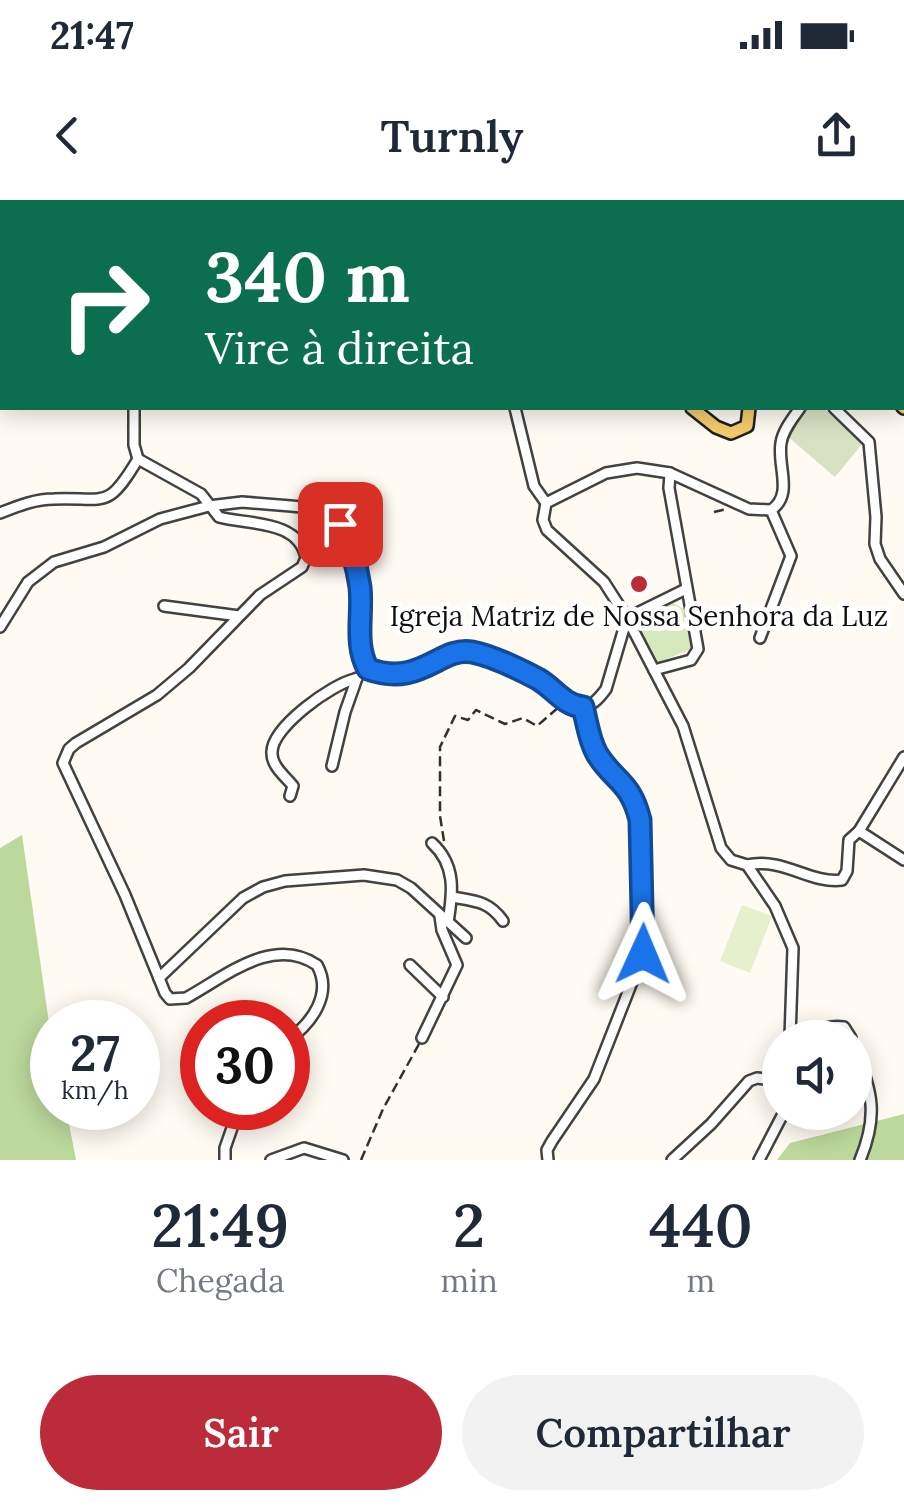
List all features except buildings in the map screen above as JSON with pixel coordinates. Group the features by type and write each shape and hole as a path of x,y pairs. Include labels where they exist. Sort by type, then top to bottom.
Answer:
{"main road":[{"path":"695,410 731,433 740,431 749,412"}],"street":[{"path":"134,410 138,459 194,489 219,517 268,525 292,535 306,558 302,568 260,594 157,696 76,743 64,756 66,773 90,817 164,993 177,1000 274,953 292,952 317,965 322,974 321,1000 310,1019"},
{"path":"515,410 534,486 546,502 542,520 547,530 604,582 627,618 683,726 721,848 732,860 747,865 778,863 831,881 842,880 848,871 846,848 904,757"},
{"path":"546,502 623,468 670,473 750,510 770,510 781,501 784,491 781,441 799,410"},
{"path":"836,410 869,442 875,544 904,594"},
{"path":"0,512 34,500 103,500 124,482 138,459"},
{"path":"654,670 691,660 696,656 698,641 669,488 670,473"},
{"path":"0,627 28,582 42,568 104,547 160,519 242,502 311,508 340,524 347,536 360,587 360,646 368,669"},
{"path":"760,638 792,556 770,510"},
{"path":"290,796 294,786 282,775 272,752 281,730 321,696 368,669 398,675 412,673 456,654 474,652 536,678 564,701 583,707 606,689 627,618 686,589"},
{"path":"164,606 239,616"},
{"path":"332,766 355,679"},
{"path":"548,1160 552,1141 594,1079 643,954 640,820 635,800 624,782 597,755 583,707"},
{"path":"859,831 904,860"},
{"path":"422,1038 457,965 442,930 452,897 446,857 432,843"},
{"path":"747,865 775,906 792,948 790,1020"},
{"path":"159,978 243,898 273,883 381,877 411,888 466,938"},
{"path":"452,897 481,900 496,910 503,921"},
{"path":"410,965 443,997"},
{"path":"672,1160 749,1081 762,1079"},
{"path":"872,1104 872,1129"},
{"path":"225,1160 231,1130"},
{"path":"760,1160 775,1130"},
{"path":"860,1160 872,1130"},
{"path":"271,1160 304,1148 344,1160"}],"path":[{"path":"714,512 729,508"},
{"path":"446,857 440,816 440,747 455,716 468,720 476,710 506,724 523,718 538,726 564,701"},
{"path":"362,1160 383,1109 422,1038"}],"green space":[{"path":"804,410 825,410 863,443 835,477 786,435"},
{"path":"673,603 684,609 692,649 656,663 635,623"},
{"path":"22,835 46,1000 30,1000 30,1130 70,1130 76,1160 0,1160 0,848"},
{"path":"742,905 772,916 750,973 720,961"},
{"path":"904,1114 904,1160 777,1160 790,1143 841,1130 872,1130 872,1122"}],"place":[{"name":"Igreja Matriz de Nossa Senhora da Luz","path":"639,584"}],"route":[{"path":"340,524 347,536 360,587 360,646 368,669 380,674 412,673 456,654 474,652 536,678 570,705 583,707 597,755 624,782 635,800 640,820 643,954"}]}
